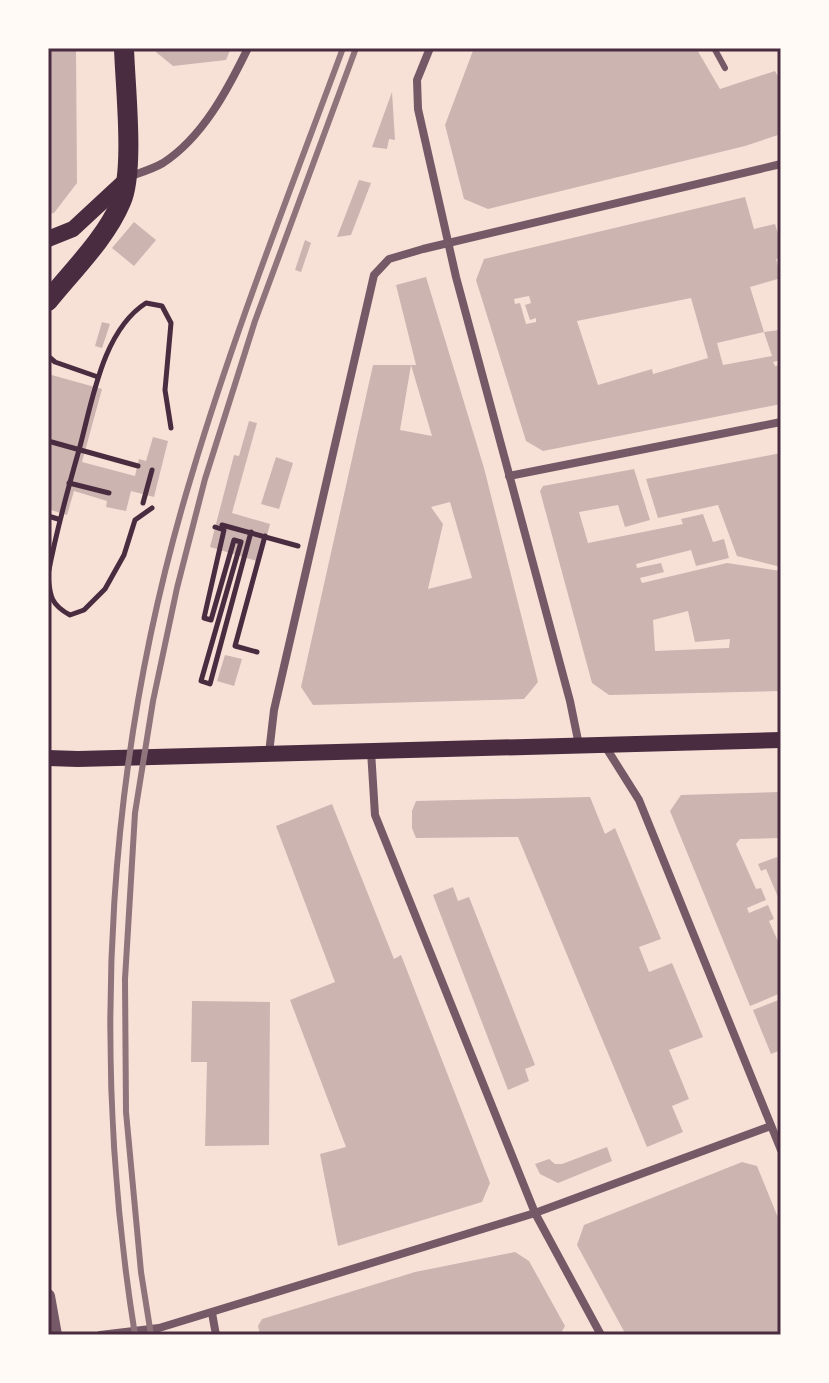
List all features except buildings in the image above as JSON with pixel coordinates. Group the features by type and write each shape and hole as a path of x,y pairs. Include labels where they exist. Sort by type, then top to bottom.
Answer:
{"main road":[{"path":"48,301 113,217 122,200 128,178 124,48"},
{"path":"48,239 73,229 128,178"},
{"path":"48,758 781,740"}],"street":[{"path":"128,178 163,163 200,128 224,96 248,48"},
{"path":"430,48 417,80 418,109 449,243 579,745"},
{"path":"268,754 278,695 374,275 389,259 781,164"},
{"path":"509,476 781,422"},
{"path":"604,745 639,800 781,1150"},
{"path":"371,751 375,815 535,1213 601,1335"},
{"path":"100,1335 159,1328 535,1213 771,1126"},
{"path":"48,1296 55,1335"},
{"path":"212,1313 216,1335"}],"lane":[{"path":"714,48 725,68"}],"path":[{"path":"152,508 135,520 124,555 105,589 84,610 70,615 56,608 49,592 48,575 58,519 99,377 120,330 133,311 146,303 162,306 171,323 165,390 171,428"},
{"path":"48,356 55,362 99,377"},
{"path":"48,441 138,466"},
{"path":"143,503 152,470"},
{"path":"69,483 109,493"},
{"path":"48,516 58,519"},
{"path":"251,532 210,684 201,681 241,542 234,540 211,620 204,618 224,530 219,526 251,532 280,541"},
{"path":"257,652 235,646 265,536"}],"railway":[{"path":"135,1335 121,1227 113,1118 110,1010 114,901 124,793 141,685 163,579 209,420 264,260 343,48"},
{"path":"151,1335 141,1272 126,1112 125,979 135,813 153,701 177,588 205,479 255,321 356,48"}]}
